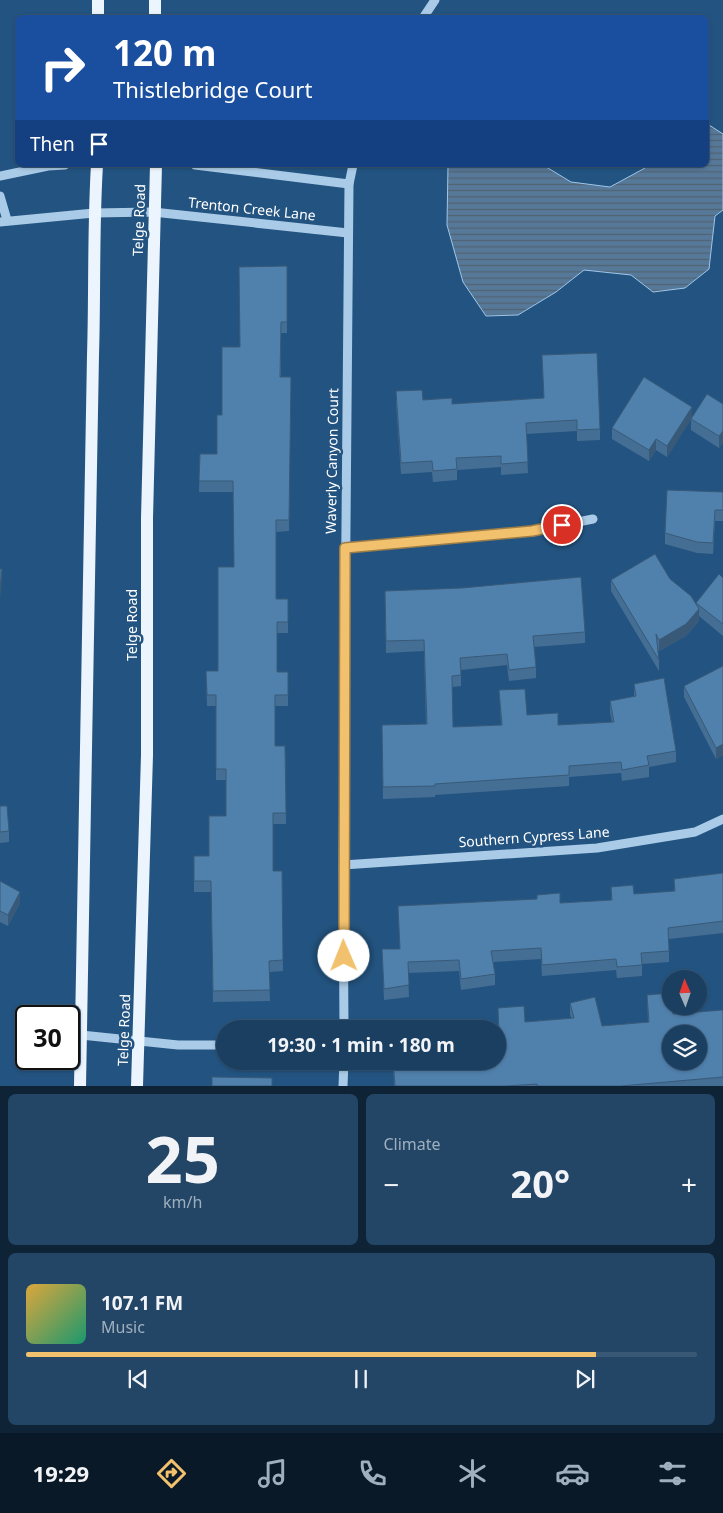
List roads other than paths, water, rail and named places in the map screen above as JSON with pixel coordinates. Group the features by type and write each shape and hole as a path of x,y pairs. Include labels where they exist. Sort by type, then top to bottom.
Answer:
{"main road":[{"path":"98,0 98,15"},
{"path":"155,15 156,0"},
{"path":"80,1086 94,213 97,167"},
{"name":"Telge Road","path":"137,1086 147,756 147,518 153,212 156,167"}],"street":[{"path":"425,15 435,0"},
{"path":"0,176 43,167"},
{"path":"211,167 349,184"},
{"name":"Waverly Canyon Court","path":"344,1020 343,865 348,233 349,184 353,167"},
{"path":"0,196 4,221"},
{"name":"Trenton Creek Lane","path":"4,221 94,213 153,212 348,233"},
{"path":"345,548 532,531 593,519"},
{"name":"Southern Cypress Lane","path":"343,865 597,848 695,832 723,819"},
{"path":"81,1035 138,1042 216,1045"},
{"path":"343,1086 344,1070"}],"water":[{"path":"709,125 723,134 723,210 715,216 709,269 685,288 653,292 631,275 584,270 556,292 518,315 486,316 463,282 447,225 448,167 546,167 571,182 610,187 645,168 709,167"}]}
